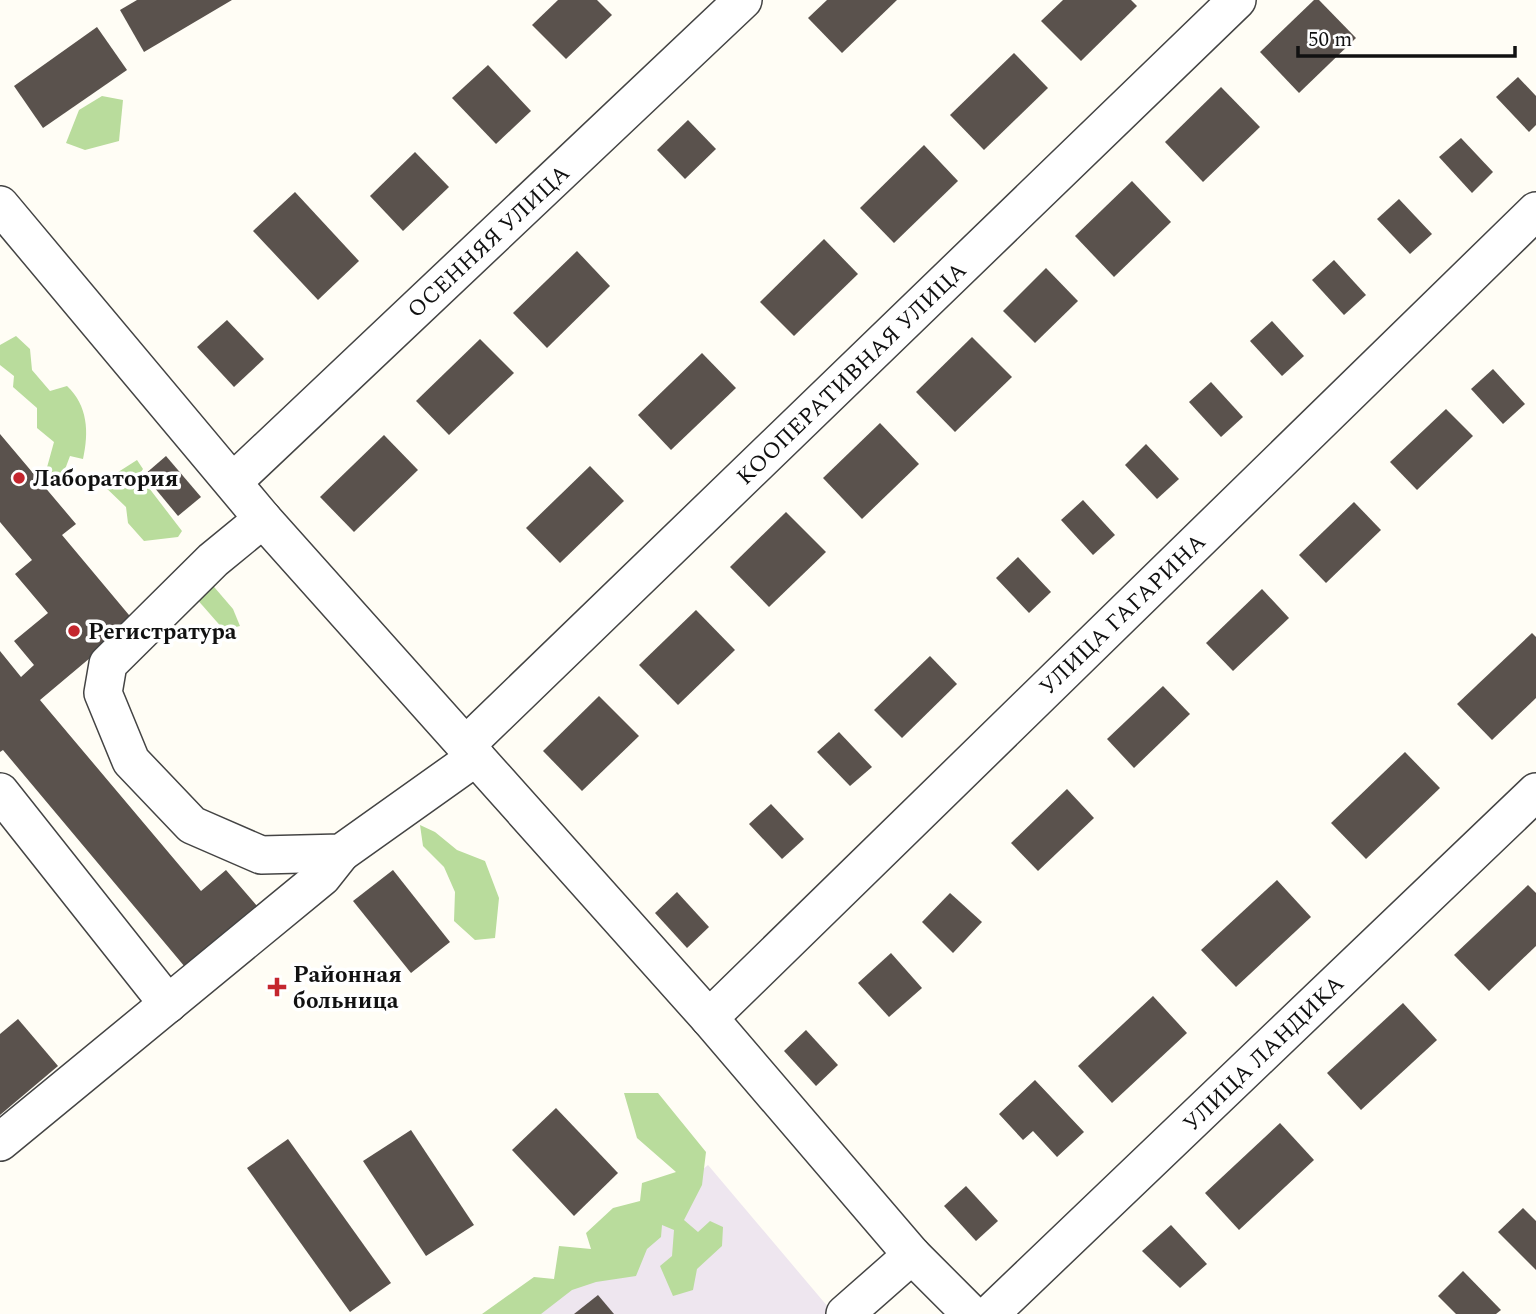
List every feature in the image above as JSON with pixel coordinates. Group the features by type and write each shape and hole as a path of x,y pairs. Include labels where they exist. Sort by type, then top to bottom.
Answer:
{"street":[{"name":"ОСЕННЯЯ УЛИЦА","path":"233,482 743,0"},
{"name":"КООПЕРАТИВНАЯ УЛИЦА","path":"0,1142 322,877 341,853 471,751 1237,0"},
{"name":"УЛИЦА ГАГАРИНА","path":"709,1018 1536,211"},
{"path":"6,224 71,307 233,482 355,642 471,751 709,1018 912,1255 971,1314"},
{"path":"263,519 213,560 108,664 103,693 131,761 192,825 261,855 341,853"},
{"path":"0,792 13,829 168,1004"},
{"name":"УЛИЦА ЛАНДИКА","path":"990,1314 1536,792"},
{"path":"845,1314 912,1255"}],"shaded area":[{"path":"708,1165 834,1314 531,1314"}],"green space":[{"path":"102,96 123,100 119,141 85,150 66,143 79,110"},
{"path":"16,336 30,349 32,370 50,391 67,386 83,411 86,439 83,459 70,456 58,488 46,471 54,442 37,428 37,408 13,387 14,376 0,365 0,345"},
{"path":"137,460 143,469 139,475 182,531 178,537 144,541 128,523 126,507 101,483"},
{"path":"209,581 233,609 240,626 224,630 195,597"},
{"path":"420,825 435,832 457,850 485,861 499,898 495,938 475,940 454,921 455,892 444,867 423,846"},
{"path":"624,1093 658,1093 706,1152 702,1185 684,1220 698,1232 710,1221 723,1227 722,1246 697,1269 693,1290 673,1296 660,1266 672,1256 674,1230 662,1225 661,1237 647,1249 636,1276 596,1282 572,1290 541,1314 482,1314 534,1277 554,1279 559,1246 591,1249 586,1233 613,1208 640,1201 642,1183 676,1172 637,1138"}],"building":[{"path":"137,0 232,0 144,52 120,10"},
{"path":"558,0 597,0 612,15 566,59 532,25"},
{"path":"827,0 897,0 842,53 808,18"},
{"path":"1063,0 1131,0 1137,6 1081,61 1041,21"},
{"path":"1314,0 1319,0 1356,38 1299,93 1260,52"},
{"path":"97,27 127,70 43,128 14,86"},
{"path":"1014,53 1048,88 984,150 950,115"},
{"path":"488,65 531,111 496,144 452,98"},
{"path":"1518,77 1536,96 1536,125 1529,132 1496,97"},
{"path":"1221,87 1260,127 1203,182 1165,142"},
{"path":"688,120 716,149 685,179 657,150"},
{"path":"1461,138 1493,172 1472,193 1439,157"},
{"path":"924,145 958,181 894,243 860,208"},
{"path":"415,152 449,187 403,231 370,196"},
{"path":"1132,181 1171,222 1114,277 1075,236"},
{"path":"295,192 359,261 318,300 253,231"},
{"path":"1399,199 1432,234 1410,254 1377,219"},
{"path":"824,239 858,274 794,336 760,302"},
{"path":"577,251 610,286 547,348 513,313"},
{"path":"1334,260 1366,295 1344,315 1312,280"},
{"path":"1046,268 1078,301 1035,343 1003,311"},
{"path":"227,320 264,359 234,387 197,347"},
{"path":"1272,321 1304,356 1282,376 1250,341"},
{"path":"972,337 1012,377 955,432 916,392"},
{"path":"480,339 514,373 449,435 416,401"},
{"path":"702,353 736,388 671,450 638,415"},
{"path":"1493,369 1525,404 1503,424 1471,389"},
{"path":"1211,382 1243,417 1221,437 1189,402"},
{"path":"1446,409 1473,436 1417,490 1390,462"},
{"path":"880,423 919,464 862,519 823,478"},
{"path":"0,434 76,524 62,535 134,621 40,700 201,891 226,870 258,907 185,967 3,750 0,752 0,651 21,677 34,665 14,641 48,613 15,574 32,560 0,522"},
{"path":"384,435 418,470 354,532 320,497"},
{"path":"1146,444 1179,479 1157,499 1125,465"},
{"path":"166,456 201,497 178,516 144,475"},
{"path":"590,466 624,501 560,563 526,528"},
{"path":"1083,500 1115,535 1093,555 1061,520"},
{"path":"1354,502 1381,530 1326,583 1299,555"},
{"path":"786,512 826,552 769,607 730,567"},
{"path":"1018,557 1051,592 1029,613 996,578"},
{"path":"1262,589 1289,618 1233,671 1206,643"},
{"path":"696,610 735,650 678,705 639,665"},
{"path":"1532,633 1536,637 1536,698 1492,740 1457,704"},
{"path":"930,656 957,684 902,738 874,710"},
{"path":"1163,686 1190,714 1134,768 1107,739"},
{"path":"599,696 639,736 582,791 543,751"},
{"path":"839,732 872,767 850,786 817,752"},
{"path":"1405,752 1440,788 1366,859 1331,823"},
{"path":"1067,789 1094,818 1038,871 1011,843"},
{"path":"771,804 804,839 782,859 749,824"},
{"path":"393,870 450,942 411,973 353,901"},
{"path":"1277,880 1311,917 1236,987 1201,950"},
{"path":"1528,885 1536,893 1536,946 1489,991 1454,955"},
{"path":"677,892 709,927 687,948 655,913"},
{"path":"950,893 982,922 953,953 922,922"},
{"path":"891,953 922,988 889,1017 858,983"},
{"path":"1153,996 1187,1033 1112,1103 1078,1066"},
{"path":"1403,1003 1437,1040 1361,1110 1327,1073"},
{"path":"18,1019 58,1066 0,1115 0,1034"},
{"path":"806,1030 838,1065 816,1086 784,1051"},
{"path":"1035,1080 1084,1132 1057,1157 1033,1131 1023,1140 999,1114"},
{"path":"556,1108 618,1173 574,1216 512,1150"},
{"path":"1280,1123 1314,1160 1239,1230 1205,1193"},
{"path":"411,1130 474,1225 426,1256 363,1161"},
{"path":"288,1139 391,1283 350,1312 247,1168"},
{"path":"966,1186 998,1221 976,1241 944,1206"},
{"path":"1523,1208 1536,1221 1536,1270 1498,1232"},
{"path":"1171,1225 1207,1264 1180,1288 1142,1251"},
{"path":"1463,1271 1501,1310 1496,1314 1456,1314 1438,1296"},
{"path":"598,1295 614,1314 574,1314"}],"place":[{"name":"Лаборатория","path":"19,478"},
{"name":"Регистратура","path":"74,631"},
{"name":"Районная больница","path":"277,987"}]}
